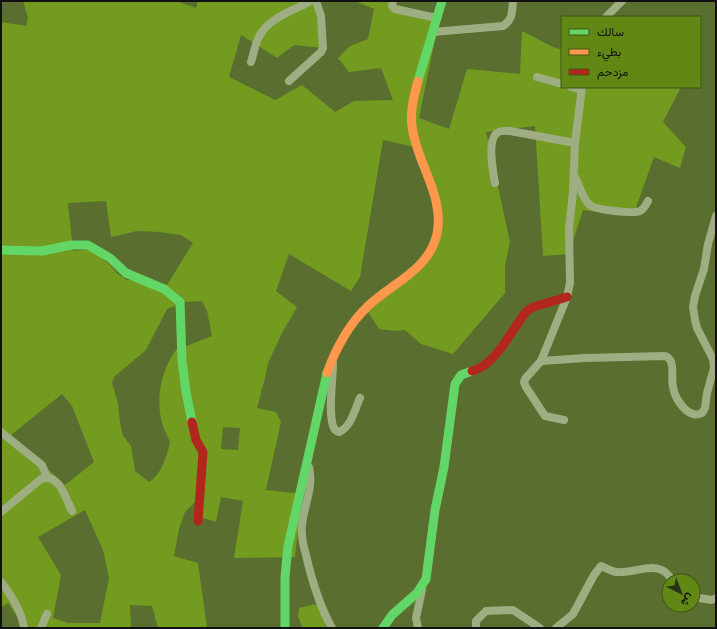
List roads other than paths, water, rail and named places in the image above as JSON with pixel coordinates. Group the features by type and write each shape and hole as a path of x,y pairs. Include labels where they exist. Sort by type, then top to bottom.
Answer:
{"street":[{"path":"251,62 258,38 267,27 284,14 310,1"},
{"path":"289,81 321,52 323,48 321,16 316,1"},
{"path":"393,1 392,6 395,9 437,18"},
{"path":"285,628 286,567 288,547 308,465 326,374 334,354 345,334 359,315 376,298 412,273 424,261 432,248 437,232 438,216 435,200 416,147 412,131 411,115 413,99 442,1"},
{"path":"433,32 503,26 508,23 511,18 513,1"},
{"path":"607,16 622,1"},
{"path":"537,77 561,84"},
{"path":"564,420 545,416 524,382 540,361 567,297 570,283 571,269 569,229 575,143 581,89"},
{"path":"495,183 492,146 493,138 496,133 501,131 517,131 575,143"},
{"path":"573,174 585,199 589,205 594,208 600,210 637,212 644,208 648,201"},
{"path":"540,361 665,356 672,362 672,386 680,404 692,415 702,413 705,408 714,365 713,359 697,328 694,307 695,296 704,269 708,244 714,233 716,216"},
{"path":"1,250 42,251 71,244 88,245 110,258 126,273 164,289 180,302 182,361 186,392 196,440 203,452 198,521"},
{"path":"383,628 391,615 418,594 426,579 435,510 444,467 457,378 465,372 482,368 496,355 526,311 533,307 567,297"},
{"path":"334,354 331,405 333,426 336,431 339,432 343,430 349,422 360,398"},
{"path":"1,432 42,465 46,477"},
{"path":"308,465 311,481 302,525 302,537 314,588 326,618 332,628"},
{"path":"1,512 46,477 54,479 60,486 72,512"},
{"path":"556,628 573,614 594,576 602,566 617,572 657,568 667,573"},
{"path":"1,582 19,612 24,628"},
{"path":"418,628 416,618 422,588"},
{"path":"701,598 712,600 716,598"},
{"path":"476,628 476,621 486,611 513,610 540,628"},
{"path":"41,628 47,614"}]}
